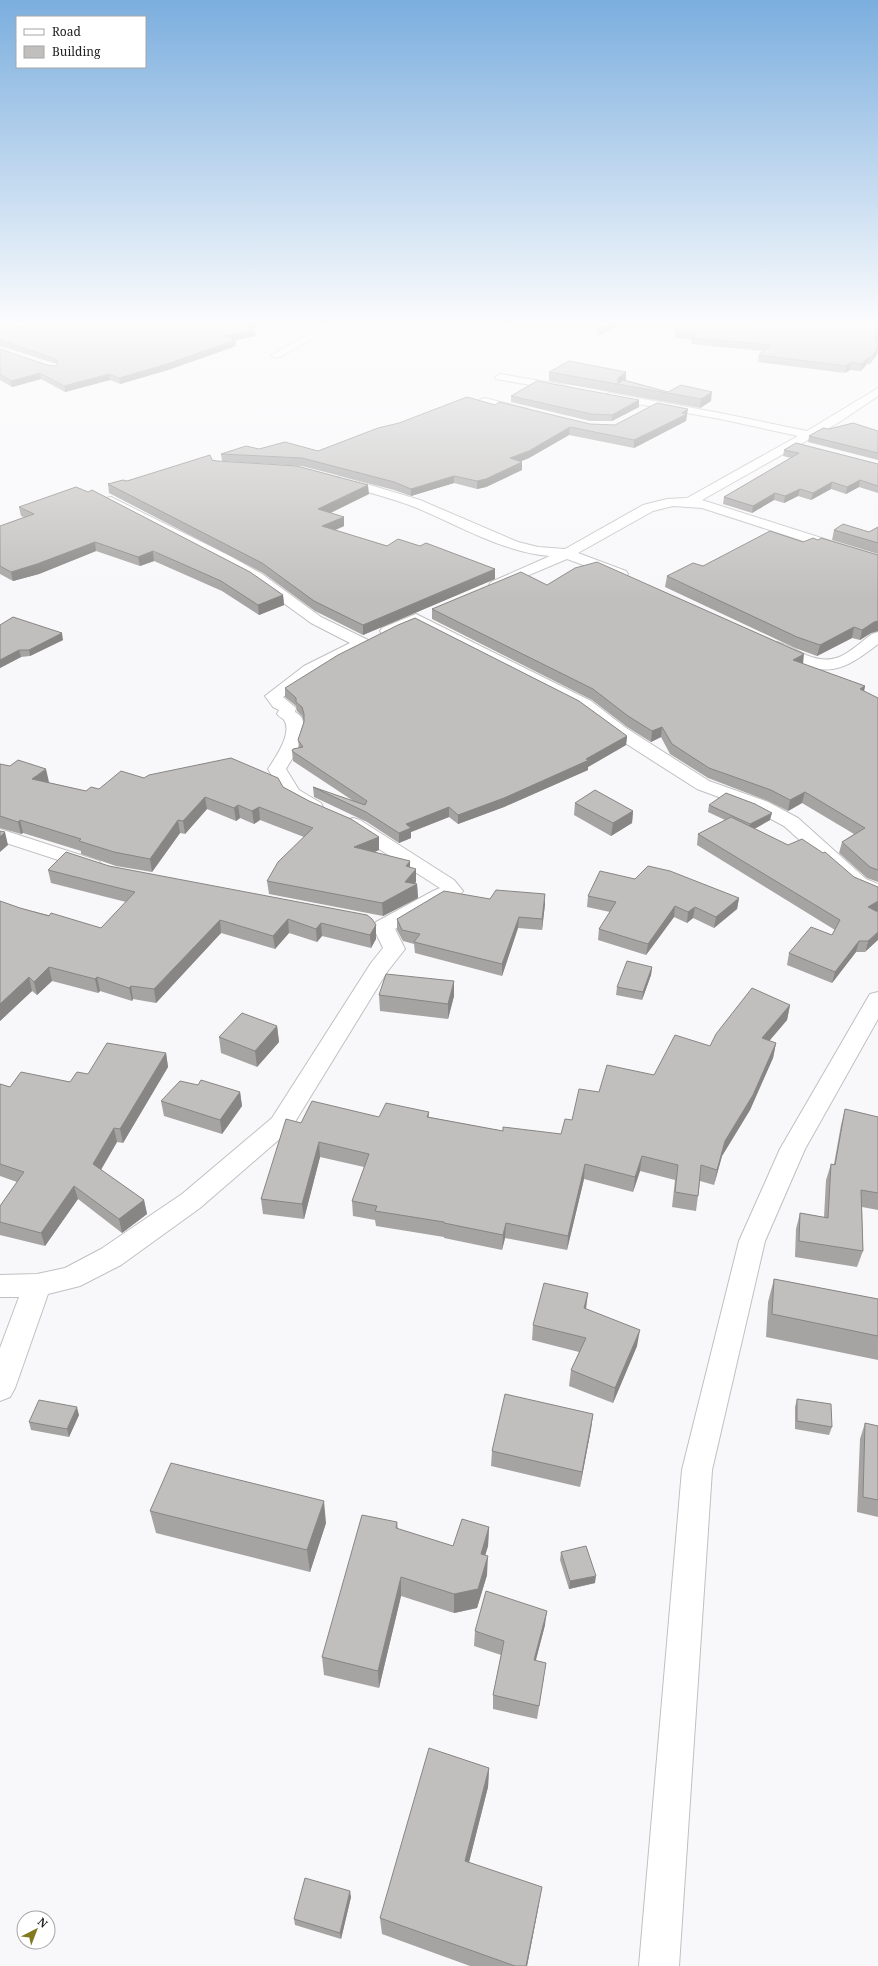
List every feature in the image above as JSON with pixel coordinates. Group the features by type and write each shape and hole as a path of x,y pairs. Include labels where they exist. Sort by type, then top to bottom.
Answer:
{"street":[{"path":"713,416 809,435"},
{"path":"690,502 842,416"},
{"path":"793,444 807,447"},
{"path":"325,476 395,496 513,545 538,551 565,553 631,579"},
{"path":"99,495 226,559 257,577 316,620 362,643"},
{"path":"480,592 530,571 608,532 645,509 666,503 690,502 878,561"},
{"path":"0,1286 36,1285 70,1278 111,1257 191,1201 281,1124 379,968 394,950 375,924 440,895 453,891 447,884 359,827 333,816 292,794 276,768 292,744 295,729 292,717 286,714 288,708 279,703 273,696 310,669 362,643 423,616 585,705 620,732 703,785 761,806 791,822 860,883 878,892"},
{"path":"766,642 812,662 830,665 844,661 878,637"},
{"path":"0,835 112,872"},
{"path":"659,1966 697,1470 752,1241 793,1149 878,999"},
{"path":"0,1388 36,1285"}],"building":[{"path":"418,416 556,416 590,424 615,425 633,416 683,416 634,440 570,427 529,451 510,458 522,462 486,479 477,481 454,476 411,489 394,482 302,458 221,454 246,446 259,449 285,442 318,451 378,428 399,423"},
{"path":"853,423 878,431 878,453 809,436 823,428 829,429"},
{"path":"796,443 878,464 878,486 860,480 847,487 832,482 813,493 800,489 785,496 775,493 753,506 724,497 799,453 784,450"},
{"path":"210,455 212,460 217,461 297,466 368,485 318,509 344,517 322,526 387,546 398,539 420,546 426,543 495,569 363,625 314,601 262,563 108,484 123,480 127,481"},
{"path":"76,487 88,492 92,490 250,572 283,595 258,605 221,581 153,551 138,557 95,542 37,564 11,572 0,566 0,526 34,514 19,507"},
{"path":"843,524 869,532 878,527 878,543 834,530"},
{"path":"770,531 803,542 813,538 818,540 821,538 878,555 878,621 862,630 854,627 820,645 797,637 667,576 693,563 703,566"},
{"path":"597,562 804,654 793,660 865,686 860,689 878,698 878,870 870,867 842,842 865,828 805,792 790,800 771,790 709,768 672,744 662,727 652,731 628,716 593,689 432,609 521,572 547,585 575,568"},
{"path":"13,617 62,633 29,650 19,650 0,660 0,625"},
{"path":"415,618 579,701 627,736 586,759 589,760 504,798 458,815 449,807 406,824 411,828 399,833 366,812 313,787 365,805 367,801 292,751 293,749 303,747 298,740 304,722 304,714 302,707 296,702 296,698 285,688 338,655"},
{"path":"231,758 278,778 283,787 309,801 351,819 379,837 354,847 410,861 406,866 416,869 405,882 417,884 382,903 267,881 278,862 313,828 259,807 252,811 238,805 234,808 205,797 183,821 178,820 150,859 114,852 79,841 81,839 20,820 18,822 0,816 0,764 10,766 18,760 46,769 32,779 86,791 91,787 99,789 121,771 144,778 149,775"},
{"path":"595,790 633,811 613,823 575,803"},
{"path":"726,793 755,804 772,813 750,824 709,805"},
{"path":"731,817 788,845 802,839 823,853 825,852 854,877 878,887 878,901 868,907 878,912 878,932 868,941 859,941 835,972 789,953 811,927 832,935 840,920 698,834"},
{"path":"0,831 5,832 0,837"},
{"path":"66,852 109,866 367,915 376,925 370,935 321,923 316,929 288,919 273,936 220,920 154,989 131,986 129,988 97,977 95,979 49,967 34,982 29,977 0,1004 0,901 49,916 51,913 101,928 135,892 48,870"},
{"path":"648,866 670,871 739,898 716,917 695,907 688,912 675,906 648,944 599,929 616,902 588,896 600,871 635,879"},
{"path":"496,890 545,894 542,919 519,917 502,964 414,942 420,934 402,930 397,919 444,891 490,899"},
{"path":"627,961 652,967 643,992 617,987"},
{"path":"386,974 454,981 448,1004 379,995"},
{"path":"752,988 790,1005 762,1038 776,1043 753,1095 725,1141 717,1170 701,1165 698,1196 675,1192 678,1165 642,1156 635,1177 585,1164 568,1236 506,1223 503,1235 444,1222 375,1211 377,1206 352,1201 369,1154 319,1142 302,1204 261,1199 286,1119 301,1123 312,1101 379,1117 386,1103 429,1112 427,1117 503,1131 503,1127 561,1134 565,1119 572,1120 579,1089 599,1092 607,1065 654,1075 675,1035 710,1046 716,1034"},
{"path":"242,1013 277,1026 255,1051 219,1037"},
{"path":"107,1043 166,1053 120,1129 114,1128 93,1164 144,1200 119,1219 74,1186 41,1233 0,1222 0,1206 24,1172 0,1164 0,1084 10,1087 21,1072 70,1082 77,1072 88,1074"},
{"path":"201,1080 240,1092 220,1120 161,1101 180,1081 198,1085"},
{"path":"845,1109 878,1117 878,1193 861,1190 863,1251 799,1241 800,1213 828,1218 831,1164 835,1165"},
{"path":"774,1279 878,1299 878,1336 772,1314"},
{"path":"544,1283 588,1293 584,1308 640,1330 615,1388 571,1370 586,1338 533,1325"},
{"path":"505,1394 593,1414 582,1472 492,1451"},
{"path":"797,1399 831,1404 832,1427 797,1421"},
{"path":"39,1400 77,1407 67,1429 29,1422"},
{"path":"865,1423 878,1426 878,1500 863,1497"},
{"path":"171,1463 324,1501 307,1550 150,1511"},
{"path":"362,1515 397,1522 396,1528 453,1546 462,1519 489,1527 481,1554 488,1556 478,1589 454,1594 401,1577 378,1671 322,1657"},
{"path":"586,1546 596,1576 570,1581 561,1552"},
{"path":"486,1591 547,1611 534,1660 546,1663 539,1706 493,1695 504,1641 475,1631"},
{"path":"429,1748 489,1768 465,1861 542,1887 526,1966 515,1966 380,1918"},
{"path":"305,1878 350,1891 340,1933 294,1919"}]}
